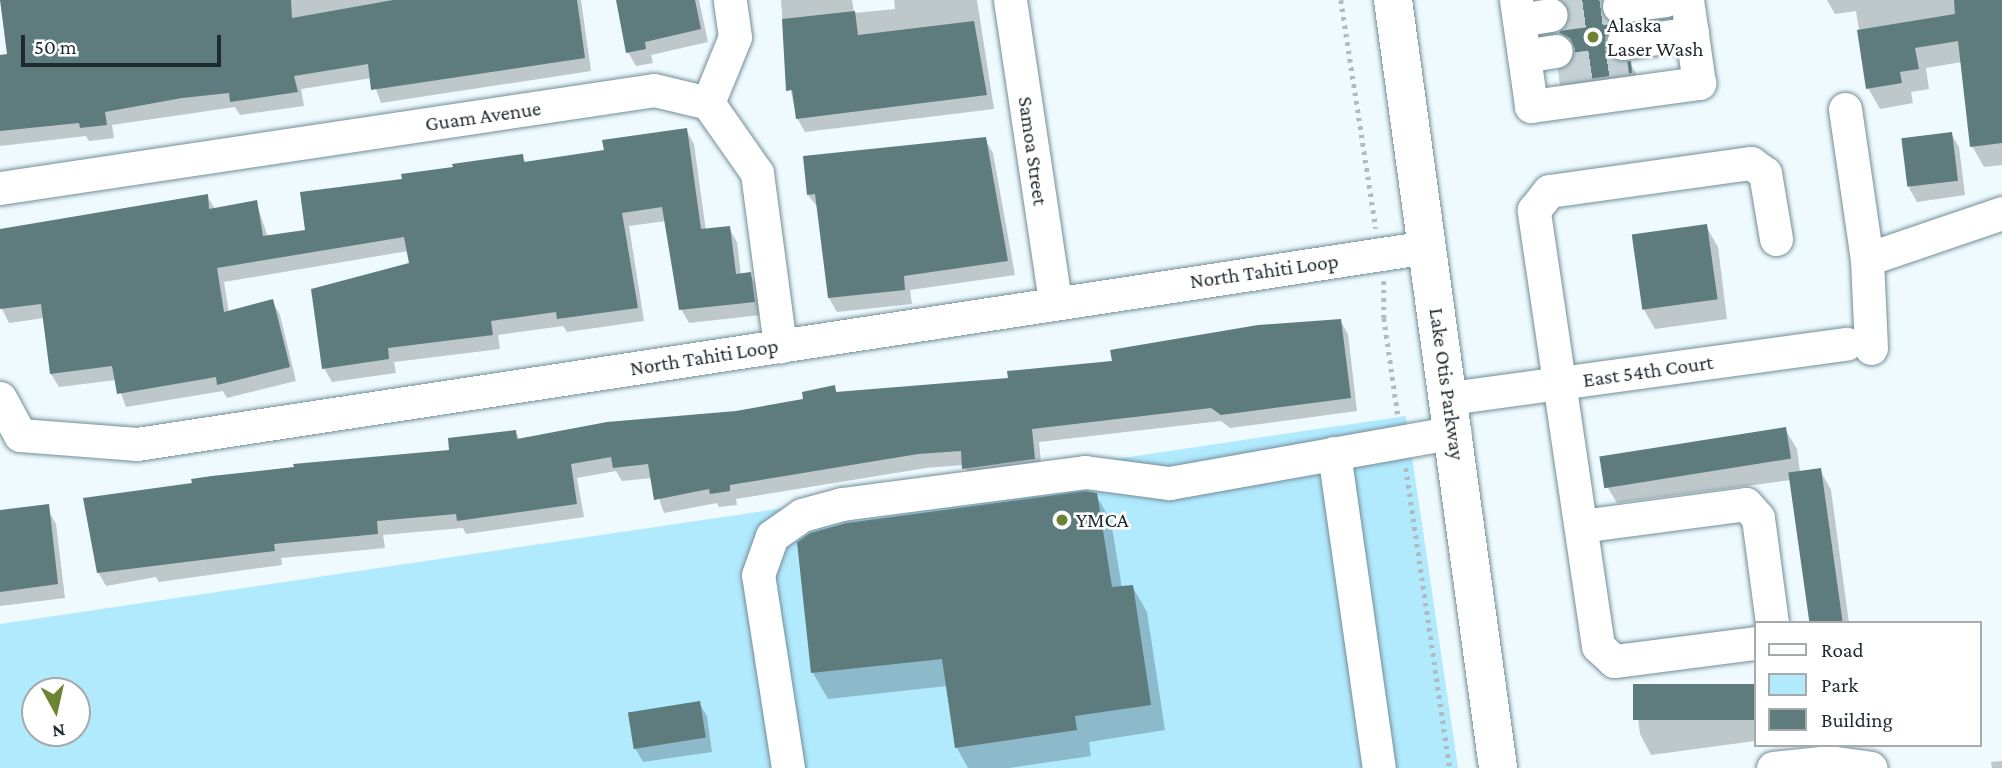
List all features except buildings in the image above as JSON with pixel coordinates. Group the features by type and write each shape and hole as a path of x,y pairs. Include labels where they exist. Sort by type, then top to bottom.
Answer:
{"main road":[{"name":"Lake Otis Parkway","path":"1393,0 1452,415 1498,768"}],"street":[{"path":"730,0 735,37 708,103 757,173 780,346"},
{"name":"Samoa Street","path":"1010,0 1055,301"},
{"path":"1536,40 1531,106 1699,83 1686,21 1623,34"},
{"name":"Guam Avenue","path":"0,188 654,90 708,103"},
{"path":"1845,109 1867,260 2002,213"},
{"path":"1754,643 1614,661 1598,646 1534,210 1549,191 1751,163 1765,173 1776,239"},
{"name":"North Tahiti Loop","path":"0,398 10,441 137,444 780,346 1055,301 1428,247"},
{"name":"East 54th Court","path":"788,768 758,575 772,536 802,515 842,504 1084,472 1168,483 1402,441 1452,415 1559,383 1858,346 1867,260"},
{"path":"1334,453 1379,768"},
{"path":"1581,526 1746,504 1758,518 1772,621"},
{"path":"1773,768 1825,765 1871,768"}],"path":[{"path":"1342,0 1380,254 1402,441 1450,768"}],"green space":[{"name":"YMCA","path":"1406,416 1458,768 0,768 0,624"}],"tunnel":[{"path":"1551,15 1619,6"},
{"path":"1558,71 1627,61"}],"place":[{"name":"Alaska Laser Wash","path":"1593,37"},
{"name":"YMCA","path":"1062,520"}]}
